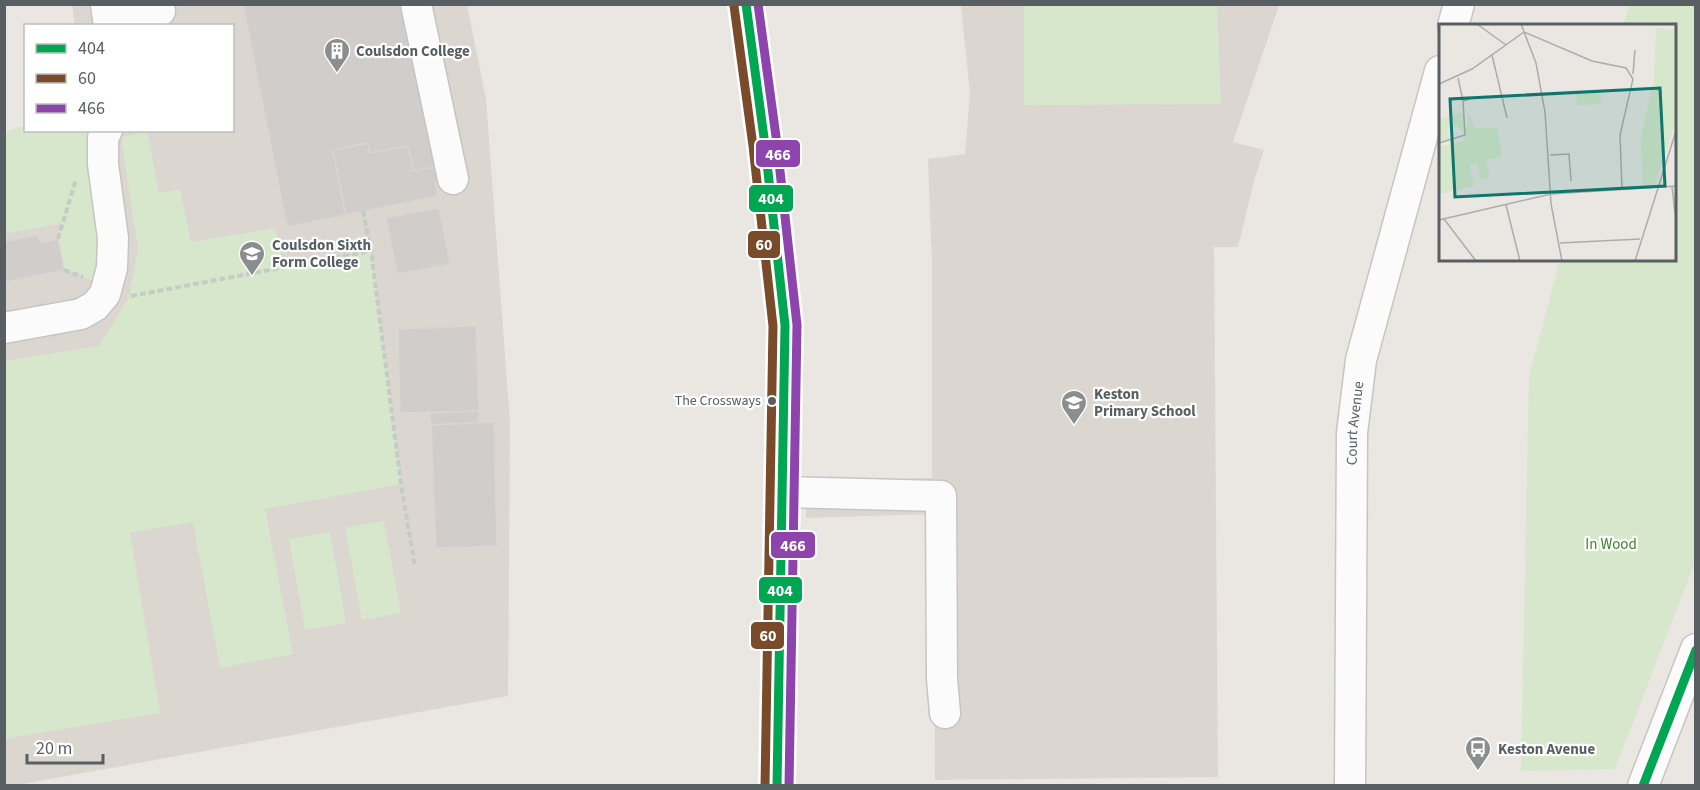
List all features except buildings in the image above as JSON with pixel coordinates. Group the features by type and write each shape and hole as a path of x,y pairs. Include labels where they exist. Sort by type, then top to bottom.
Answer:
{"main road":[{"path":"746,4 765,145 785,325 777,786"}],"street":[{"path":"416,4 453,179"},
{"path":"1454,24 1459,4"},
{"path":"108,16 160,11"},
{"name":"Court Avenue","path":"1350,786 1352,433 1361,360 1439,75"},
{"path":"4,328 81,314 95,306 105,294 112,268 113,238 103,164 103,138 106,132"},
{"path":"782,492 941,496 942,679 945,713"},
{"path":"1643,786 1695,649"}],"path":[{"path":"58,239 76,177"},
{"path":"363,211 371,251 400,484 415,567"},
{"path":"64,270 129,297 371,251"}],"shaded area":[{"name":"Coulsdon Sixth Form College","path":"72,5 467,5 486,99 510,423 508,696 5,786 5,132 24,126 24,132 234,132 234,24 75,24"},
{"name":"Keston Primary School","path":"961,5 1279,5 1233,142 1264,150 1238,247 1214,247 1218,777 935,780 934,514 806,518 806,482 932,478 932,263 928,159 965,154 970,94"}],"green space":[{"path":"1024,5 1217,5 1221,104 1024,105"},
{"name":"In Wood","path":"1630,5 1695,5 1695,562 1615,769 1521,771 1529,376 1560,261 1676,261 1676,24 1623,24"},
{"path":"24,126 24,132 98,132 107,286 64,270 58,239 62,223 5,234 5,132"},
{"path":"147,132 159,193 180,189 191,242 275,228 284,268 371,251 401,484 265,509 293,654 220,668 193,522 130,533 160,713 5,739 5,361 99,346 129,297 138,249 121,137"},
{"path":"384,521 401,613 362,620 345,528"},
{"path":"330,532 346,623 305,630 289,539"}],"transit line":[{"name":"404","path":"746,4 765,145 785,325 777,786"},
{"name":"466","path":"758,4 777,144 797,325 789,786"},
{"name":"60","path":"734,6 753,146 773,326 765,786"},
{"name":"404","path":"1643,786 1696,650"}],"place":[{"name":"Coulsdon College","path":"337,74"},
{"name":"Coulsdon Sixth Form College","path":"252,277"},
{"name":"The Crossways","path":"772,401"},
{"name":"Keston Primary School","path":"1074,426"},
{"name":"Keston Avenue","path":"1478,772"}]}
